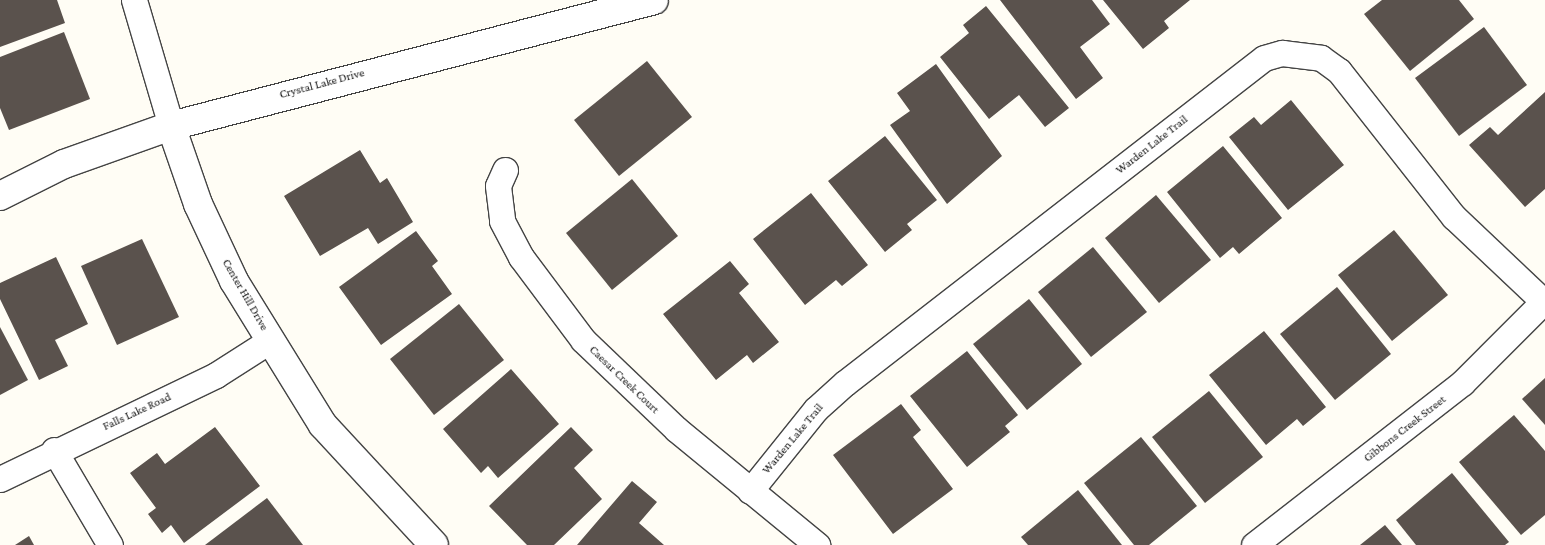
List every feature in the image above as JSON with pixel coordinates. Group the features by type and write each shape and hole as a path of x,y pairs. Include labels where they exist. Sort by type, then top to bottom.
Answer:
{"street":[{"name":"Center Hill Drive","path":"134,0 171,126 198,204 234,281 323,426 434,545"},
{"name":"Crystal Lake Drive","path":"0,196 64,164 171,126 654,0"},
{"name":"Warden Lake Trail","path":"750,490 811,415 845,383 1264,58 1282,52 1321,58 1339,71 1454,217 1544,301"},
{"name":"Caesar Creek Court","path":"505,170 498,186 502,221 550,299 627,386 817,545"},
{"name":"Gibbons Creek Street","path":"1254,545 1462,383 1544,301"},
{"name":"Falls Lake Road","path":"0,479 54,450 216,376 271,340"},
{"path":"54,450 110,545"}],"building":[{"path":"0,0 57,0 65,23 0,47"},
{"path":"1000,0 1092,0 1110,24 1080,47 1103,78 1076,99"},
{"path":"1103,0 1190,0 1164,21 1169,28 1143,49"},
{"path":"1382,0 1459,0 1474,19 1410,71 1364,14"},
{"path":"986,6 1069,108 1045,127 1019,95 989,119 940,57 969,33 963,25"},
{"path":"1484,27 1527,85 1459,136 1415,78"},
{"path":"64,32 90,99 9,130 0,108 0,57"},
{"path":"647,61 692,117 619,176 574,120"},
{"path":"936,64 1002,156 947,204 890,125 910,111 897,93"},
{"path":"1545,92 1545,189 1525,207 1469,145 1490,127 1498,135"},
{"path":"1291,100 1344,165 1288,210 1229,137 1254,117 1261,125"},
{"path":"885,136 937,200 907,224 912,230 885,252 828,181"},
{"path":"1223,146 1282,218 1239,254 1233,247 1220,258 1167,192"},
{"path":"360,150 380,183 387,178 413,222 378,244 368,228 320,256 284,196"},
{"path":"632,179 678,236 612,290 566,233"},
{"path":"811,193 868,265 842,286 836,280 805,305 753,239"},
{"path":"1156,195 1211,260 1159,303 1105,238"},
{"path":"1394,230 1448,295 1392,341 1338,275"},
{"path":"416,231 438,261 432,266 452,294 381,345 339,287"},
{"path":"142,239 179,317 117,345 81,266"},
{"path":"1093,247 1147,312 1091,357 1038,292"},
{"path":"56,257 88,324 55,340 68,366 39,380 0,299 0,283"},
{"path":"730,261 749,284 739,293 779,342 753,363 747,355 716,380 663,314"},
{"path":"1337,287 1391,354 1335,400 1280,334"},
{"path":"1029,299 1082,364 1027,410 973,344"},
{"path":"459,304 504,360 434,415 390,359"},
{"path":"0,327 28,380 0,395"},
{"path":"1264,331 1326,407 1303,426 1297,419 1266,445 1209,375"},
{"path":"967,351 1018,415 1005,426 1010,432 967,467 910,396"},
{"path":"511,369 559,424 498,478 488,466 481,473 443,429"},
{"path":"1545,378 1545,425 1522,399"},
{"path":"1209,391 1263,457 1205,503 1152,437"},
{"path":"901,404 921,430 913,437 953,489 893,534 833,455"},
{"path":"1514,415 1545,451 1545,515 1521,535 1459,462"},
{"path":"215,427 260,486 184,543 171,525 162,533 148,514 156,508 130,473 157,453 165,464"},
{"path":"571,427 593,450 574,468 602,499 554,545 527,545 489,506"},
{"path":"1141,437 1197,506 1149,545 1134,545 1084,483"},
{"path":"1452,473 1509,542 1505,545 1416,545 1396,520"},
{"path":"632,481 657,502 639,523 664,545 577,545"},
{"path":"1078,490 1122,545 1028,545 1021,537"},
{"path":"267,498 303,545 205,545"},
{"path":"1385,525 1402,545 1360,545"},
{"path":"29,536 34,545 15,545"}]}
